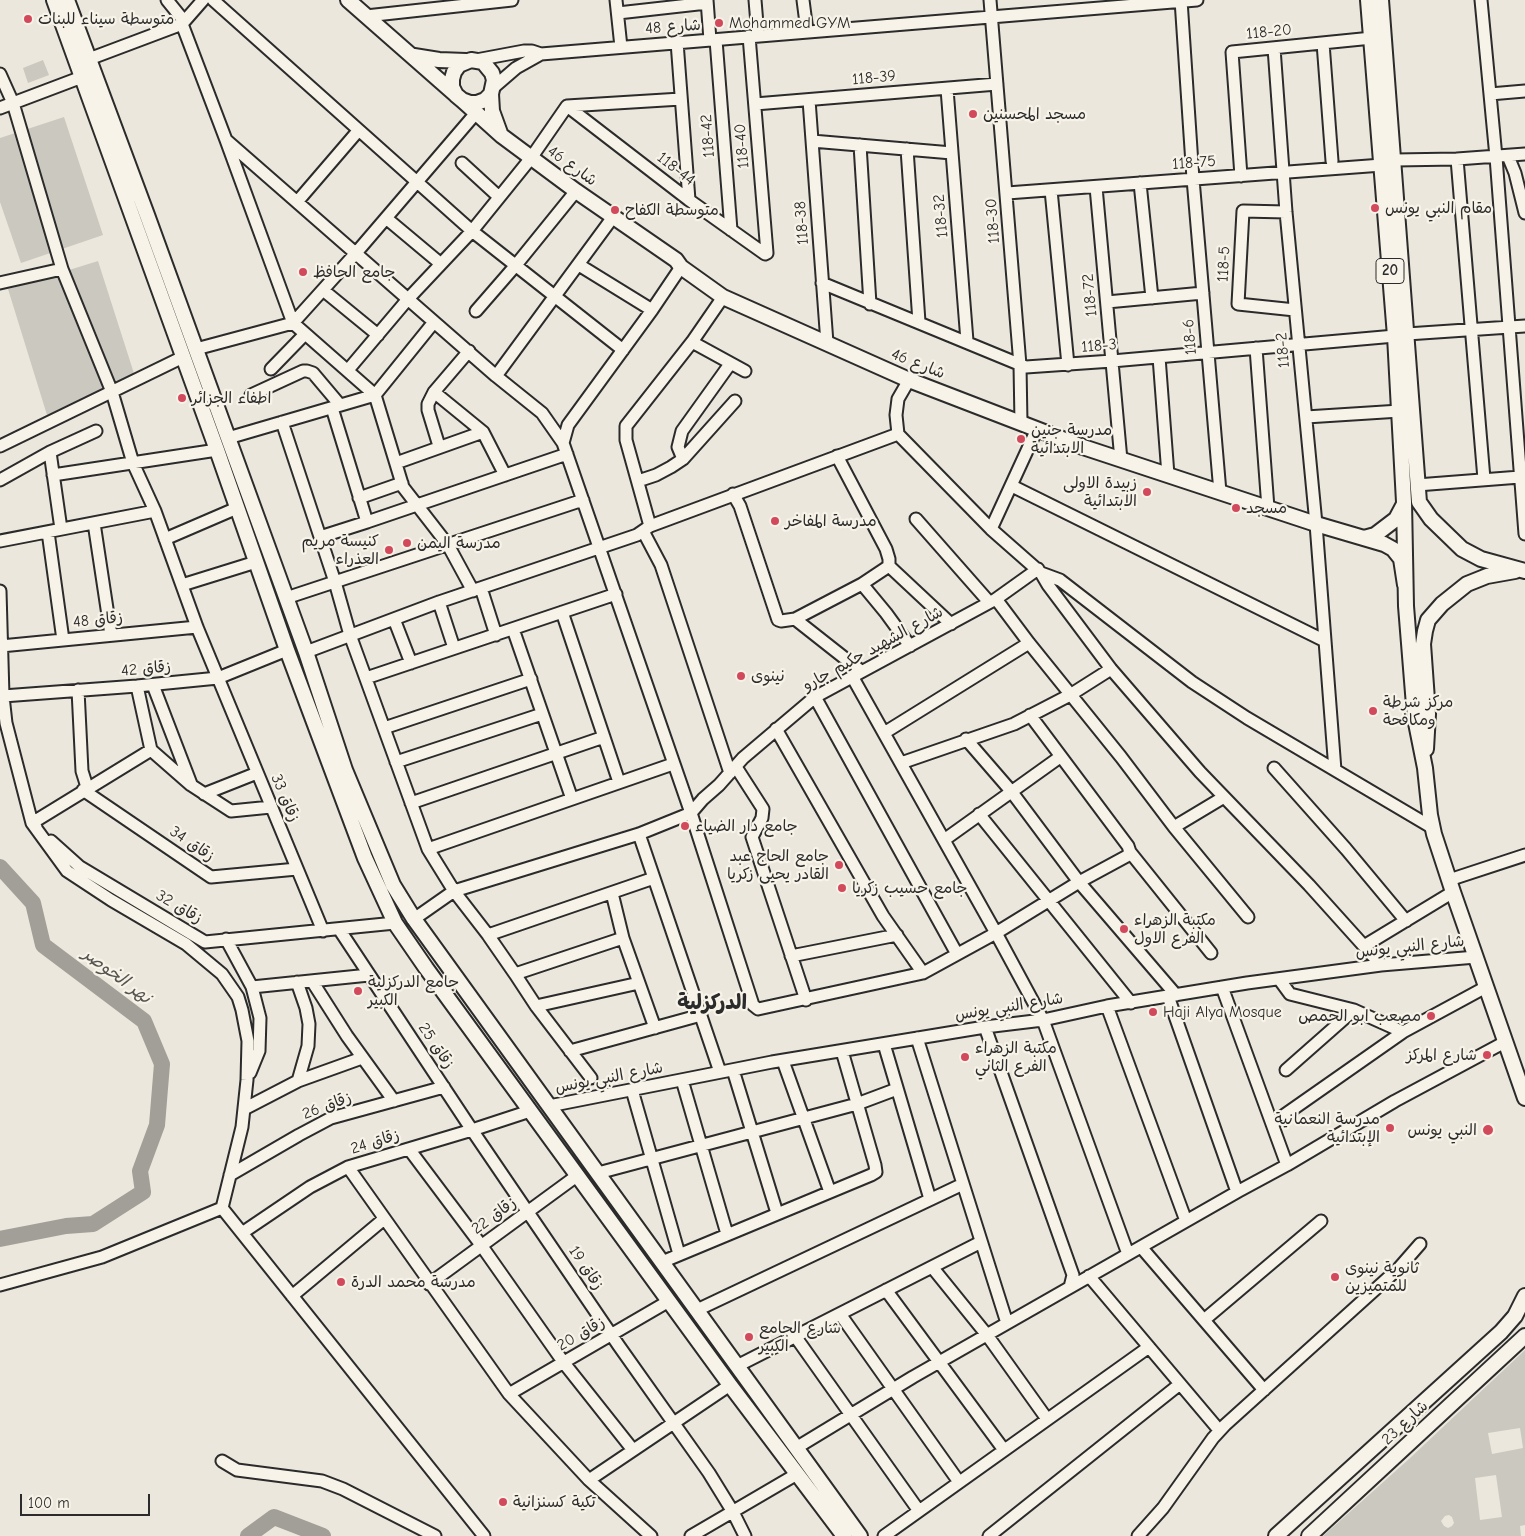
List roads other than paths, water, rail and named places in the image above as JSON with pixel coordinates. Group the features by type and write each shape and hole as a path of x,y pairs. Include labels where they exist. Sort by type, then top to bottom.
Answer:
{"main road":[{"path":"54,0 217,450 286,650 365,858 396,923 426,968 730,1385 844,1536"},
{"path":"67,0 306,652 345,770 393,885 414,919 860,1536"},
{"name":"شارع 46","path":"348,0 502,136 576,191 676,260 681,267 723,297 909,380 1037,429 1121,460 1316,524 1384,544 1392,549 1401,559 1405,585"},
{"name":"20","path":"1370,1 1372,38 1389,163"},
{"name":"20","path":"1370,1 1389,163 1401,335 1417,485"},
{"path":"413,56 439,60 483,62 492,73 492,111 502,136"},
{"path":"471,61 459,65 454,72 452,87 459,97 470,103 478,103 485,100 492,90"},
{"name":"20","path":"1401,335 1400,411 1405,585"},
{"path":"1417,485 1421,508 1462,549 1481,559 1523,571"},
{"path":"1364,538 1370,538 1396,519 1404,502"},
{"path":"1425,768 1428,714 1423,644 1424,631 1428,620 1442,604 1467,584 1487,576 1523,571"},
{"path":"1405,585 1413,702 1425,768 1433,828 1451,886 1525,1098"},
{"name":"شارع 23","path":"1297,1517 1501,1332 1515,1316 1525,1296"},
{"name":"شارع 23","path":"1309,1536 1525,1336"},
{"path":"1269,1536 1297,1517"},
{"path":"1276,1536 1297,1517"}],"street":[{"path":"167,0 183,23 292,323 375,394 403,487 448,545 477,589 496,634"},
{"path":"89,59 183,23 203,0"},
{"path":"212,0 472,231 624,350"},
{"path":"366,16 428,5 512,0"},
{"path":"616,0 621,47"},
{"name":"118-40","path":"755,0 754,104 767,252"},
{"path":"803,0 807,31"},
{"name":"118-30","path":"990,0 1020,364 1021,423"},
{"name":"شارع 48","path":"471,61 524,51 541,54 991,17 1086,5 1197,0"},
{"path":"1481,0 1496,157 1515,412 1522,450 1520,476 1524,498 1525,534"},
{"name":"118-6","path":"1181,1 1193,179 1220,492"},
{"path":"618,13 654,4 707,2"},
{"name":"118-42","path":"707,2 713,40 731,230"},
{"name":"118-20","path":"1241,176 1232,52 1372,38"},
{"path":"677,42 689,200"},
{"path":"1323,43 1332,160"},
{"name":"118-2","path":"1274,48 1286,212 1316,524 1335,770"},
{"path":"492,90 524,63 541,54"},
{"name":"زقاق 33","path":"0,74 13,104 62,269 112,392 133,463 155,511 197,627 323,931"},
{"path":"0,108 82,77"},
{"name":"118-39","path":"754,104 997,84"},
{"name":"118-32","path":"947,88 967,341"},
{"path":"1490,94 1525,91"},
{"path":"348,370 408,299 472,231 531,158 566,106 681,98"},
{"name":"118-38","path":"809,100 827,343"},
{"name":"118-44","path":"566,106 689,200 765,254 767,252"},
{"path":"196,350 292,323 356,253 476,113"},
{"path":"297,202 358,131"},
{"path":"226,140 496,376 542,413 565,448 691,813 753,1005 758,1009 923,974 996,933 1079,882 1127,856 1130,852"},
{"path":"812,141 952,153"},
{"path":"860,146 870,304"},
{"path":"907,149 919,322"},
{"name":"118-75","path":"1007,193 1525,154"},
{"path":"1508,156 1515,173 1525,213"},
{"path":"1457,159 1484,480"},
{"path":"462,162 499,197"},
{"path":"1140,183 1152,298"},
{"name":"118-72","path":"1096,187 1121,460"},
{"path":"1051,190 1068,365"},
{"path":"476,310 516,265 576,191"},
{"name":"118-5","path":"1286,212 1243,211 1238,304 1295,310"},
{"path":"496,376 580,265 613,217"},
{"path":"386,218 441,264"},
{"path":"580,265 652,310"},
{"path":"565,448 568,425 624,350 681,267"},
{"path":"0,283 62,269"},
{"name":"118-3","path":"822,283 870,304 1034,368 1401,335 1525,326"},
{"path":"323,290 378,335"},
{"path":"1107,302 1203,293"},
{"path":"723,297 692,342 626,426 626,440 638,481 646,528 661,565 733,770 763,809 762,818 756,826 752,837 806,1000"},
{"path":"228,438 375,394 434,322"},
{"path":"271,370 305,334"},
{"path":"692,342 745,371"},
{"path":"1256,348 1268,508"},
{"path":"439,446 428,410 428,404 434,392 469,351"},
{"path":"0,446 183,357"},
{"path":"1159,357 1168,475"},
{"path":"683,459 678,447 682,431 730,364"},
{"path":"251,395 303,371 313,373 336,406 359,498 367,522"},
{"path":"909,380 898,399 896,416 898,434 992,529 1040,571 1060,580 1192,682 1247,718 1433,828"},
{"path":"434,392 484,432 505,475"},
{"path":"638,481 656,475 683,459 736,401"},
{"path":"1515,412 1525,405"},
{"path":"1306,418 1400,411"},
{"path":"282,422 335,582 350,635 428,849 454,892 488,935 536,1006 591,1078"},
{"path":"992,529 1037,429"},
{"path":"0,480 50,452 96,431"},
{"path":"396,463 439,446 484,432"},
{"path":"306,652 439,602 600,548 733,494 898,434"},
{"path":"320,537 505,475 565,448"},
{"path":"53,475 217,450"},
{"path":"50,452 61,529"},
{"path":"837,456 886,549 889,566 951,624"},
{"path":"1417,485 1520,476"},
{"path":"359,498 402,482"},
{"path":"1012,486 1325,641"},
{"path":"733,494 740,506 778,620 786,622 795,619 862,584 889,566"},
{"path":"286,598 583,500"},
{"path":"165,539 237,508"},
{"path":"0,541 155,511"},
{"path":"916,519 993,601 1029,643 1121,757 1174,827 1248,917"},
{"path":"94,523 112,635"},
{"path":"48,532 63,640"},
{"path":"182,585 256,562"},
{"path":"1040,571 1048,586 1111,669 1200,772 1309,886 1381,965"},
{"name":"شارع الشهيد حكيم جارو","path":"691,813 776,729 815,698 993,601 1040,571"},
{"path":"862,584 910,646"},
{"path":"0,591 3,696 6,723 32,823 67,871 111,900 186,944 222,974 238,997 248,1040 247,1080 242,1127 222,1208"},
{"path":"366,678 616,594"},
{"path":"439,602 454,648"},
{"path":"562,612 619,782"},
{"path":"394,619 411,663"},
{"path":"795,619 857,675 901,764 1043,1020 1128,1254"},
{"name":"زقاق 48","path":"1,646 197,627"},
{"path":"513,628 572,799"},
{"path":"884,732 1029,643"},
{"name":"زقاق 42","path":"3,696 153,685 218,678 286,650"},
{"path":"901,764 966,739 1014,724 1070,695 1111,669"},
{"path":"384,728 530,679"},
{"path":"153,685 192,785"},
{"path":"138,686 151,750 192,785 231,811 272,807"},
{"path":"78,690 82,771 85,789"},
{"path":"815,698 957,954"},
{"path":"396,762 542,714"},
{"path":"1030,716 1128,846 1130,852 1211,953"},
{"path":"776,729 883,916 923,974"},
{"path":"411,803 604,737"},
{"path":"966,739 1011,791 1079,882 1172,996 1237,1192"},
{"path":"32,823 151,750"},
{"path":"944,840 1060,757"},
{"path":"428,849 673,764"},
{"path":"1274,768 1346,849 1406,921"},
{"path":"204,794 257,773"},
{"name":"زقاق 34","path":"85,789 211,877 297,869"},
{"path":"1174,827 1224,797"},
{"path":"414,919 454,892 639,834 691,813"},
{"path":"979,814 1131,1003"},
{"name":"زقاق 32","path":"32,823 80,867 205,942 396,923"},
{"path":"639,834 720,1072"},
{"path":"1364,946 1406,921 1451,886 1525,855"},
{"path":"488,935 654,878"},
{"path":"612,893 623,938 654,1028"},
{"name":"زقاق 25","path":"339,929 472,1130"},
{"path":"791,956 896,935"},
{"path":"516,974 623,938"},
{"path":"226,940 252,987 260,1018 259,1051 247,1080"},
{"path":"186,944 205,942"},
{"name":"شارع النبي يونس","path":"549,1106 720,1072 916,1038 1043,1020 1107,1006 1222,987 1381,965 1476,957"},
{"path":"252,987 370,976"},
{"path":"1279,979 1290,994 1299,998 1326,1002 1354,1010 1403,1032"},
{"path":"312,981 362,1058 394,1101"},
{"path":"297,982 310,1024 308,1046 298,1081"},
{"path":"536,1006 639,983"},
{"path":"1222,987 1288,1165"},
{"path":"1273,1122 1403,1032 1486,988"},
{"path":"1107,1006 1186,1221"},
{"path":"1286,1070 1354,1010"},
{"path":"570,1051 701,1015"},
{"path":"985,1027 1073,1276 1070,1287"},
{"path":"916,1038 1007,1323"},
{"path":"796,1448 894,1388 1089,1276 1288,1165 1395,1101 1505,1042"},
{"path":"884,1044 930,1199"},
{"path":"662,1262 777,1213 871,1176 876,1172 842,1051"},
{"path":"244,1109 298,1081 362,1058"},
{"path":"783,1061 830,1192"},
{"path":"733,1070 777,1213"},
{"path":"682,1080 727,1234"},
{"name":"زقاق 26","path":"230,1175 331,1118 444,1088"},
{"path":"598,1173 856,1104 897,1088"},
{"path":"632,1090 679,1254"},
{"name":"زقاق 24","path":"242,1233 310,1187 348,1167 530,1111"},
{"name":"زقاق 19","path":"472,1130 709,1473 745,1536"},
{"path":"409,1149 564,1363 633,1450"},
{"path":"348,1167 429,1284 509,1394 589,1480 651,1536"},
{"name":"زقاق 22","path":"429,1284 578,1175"},
{"path":"697,1310 963,1184"},
{"path":"222,1208 484,1536"},
{"path":"0,1285 102,1257 222,1208"},
{"path":"292,1296 384,1219"},
{"path":"1204,1320 1321,1221"},
{"path":"737,1366 982,1242"},
{"path":"1138,1536 1163,1508 1219,1430 1399,1268 1420,1244"},
{"path":"1141,1247 1264,1390"},
{"path":"932,1267 987,1335 1047,1419"},
{"path":"1089,1276 1219,1430"},
{"path":"886,1290 1004,1450"},
{"name":"زقاق 20","path":"509,1394 669,1301"},
{"path":"840,1314 959,1482"},
{"path":"795,1336 847,1408 849,1415 919,1511"},
{"path":"884,1536 1149,1347"},
{"path":"989,1536 1180,1384"},
{"path":"589,1480 730,1385"},
{"path":"222,1461 237,1470 322,1481 343,1489 435,1536"},
{"path":"691,1536 797,1474"}],"waterway":[{"name":"نهر الخوصر","path":"0,867 33,903 43,945 144,1021 162,1064 157,1125 140,1171 143,1192 93,1224 66,1226 0,1239"},
{"name":"نهر الخوصر","path":"248,1536 274,1517 323,1536"}],"place":[{"name":"متوسطة سيناء للبنات","path":"28,19"},
{"name":"Mohammed GYM","path":"719,23"},
{"name":"مسجد المحسنين","path":"973,114"},
{"name":"مقام النبي يونس","path":"1375,208"},
{"name":"متوسطة الكفاح","path":"615,210"},
{"name":"جامع الحافظ","path":"303,272"},
{"name":"اطفاء الجزائر","path":"182,398"},
{"name":"مدرسة جنين الابتدائية","path":"1021,439"},
{"name":"زبيدة الاولى الابتدائية","path":"1147,492"},
{"name":"مسجد","path":"1236,508"},
{"name":"مدرسة المفاخر","path":"775,521"},
{"name":"مدرسة اليمن","path":"407,543"},
{"name":"كنيسة مريم العذراء","path":"389,550"},
{"name":"نينوى","path":"741,676"},
{"name":"مركز شرطة ومكافحة","path":"1373,711"},
{"name":"جامع دار الضياء","path":"685,826"},
{"name":"جامع الحاج عبد القادر يحيى زكريا","path":"839,865"},
{"name":"جامع حسيب زكريا","path":"842,888"},
{"name":"مكتبة الزهراء الفرع الاول","path":"1124,929"},
{"name":"جامع الدركزلية الكبير","path":"358,991"},
{"name":"Haji Alya Mosque","path":"1153,1012"},
{"name":"مصعب ابو الحمص","path":"1431,1016"},
{"name":"شارع المركز","path":"1487,1055"},
{"name":"مكتبة الزهراء الفرع الثاني","path":"965,1057"},
{"name":"مدرسة النعمانية الإبتدائية","path":"1390,1128"},
{"name":"النبي يونس","path":"1488,1130"},
{"name":"ثانوية نينوى للمتميزين","path":"1335,1277"},
{"name":"مدرسة محمد الدرة","path":"341,1282"},
{"name":"شارع الجامع الكبير","path":"749,1337"},
{"name":"تكية كسنزانية","path":"503,1502"}],"district":[{"name":"الدركزلية","path":"712,1003"}]}
